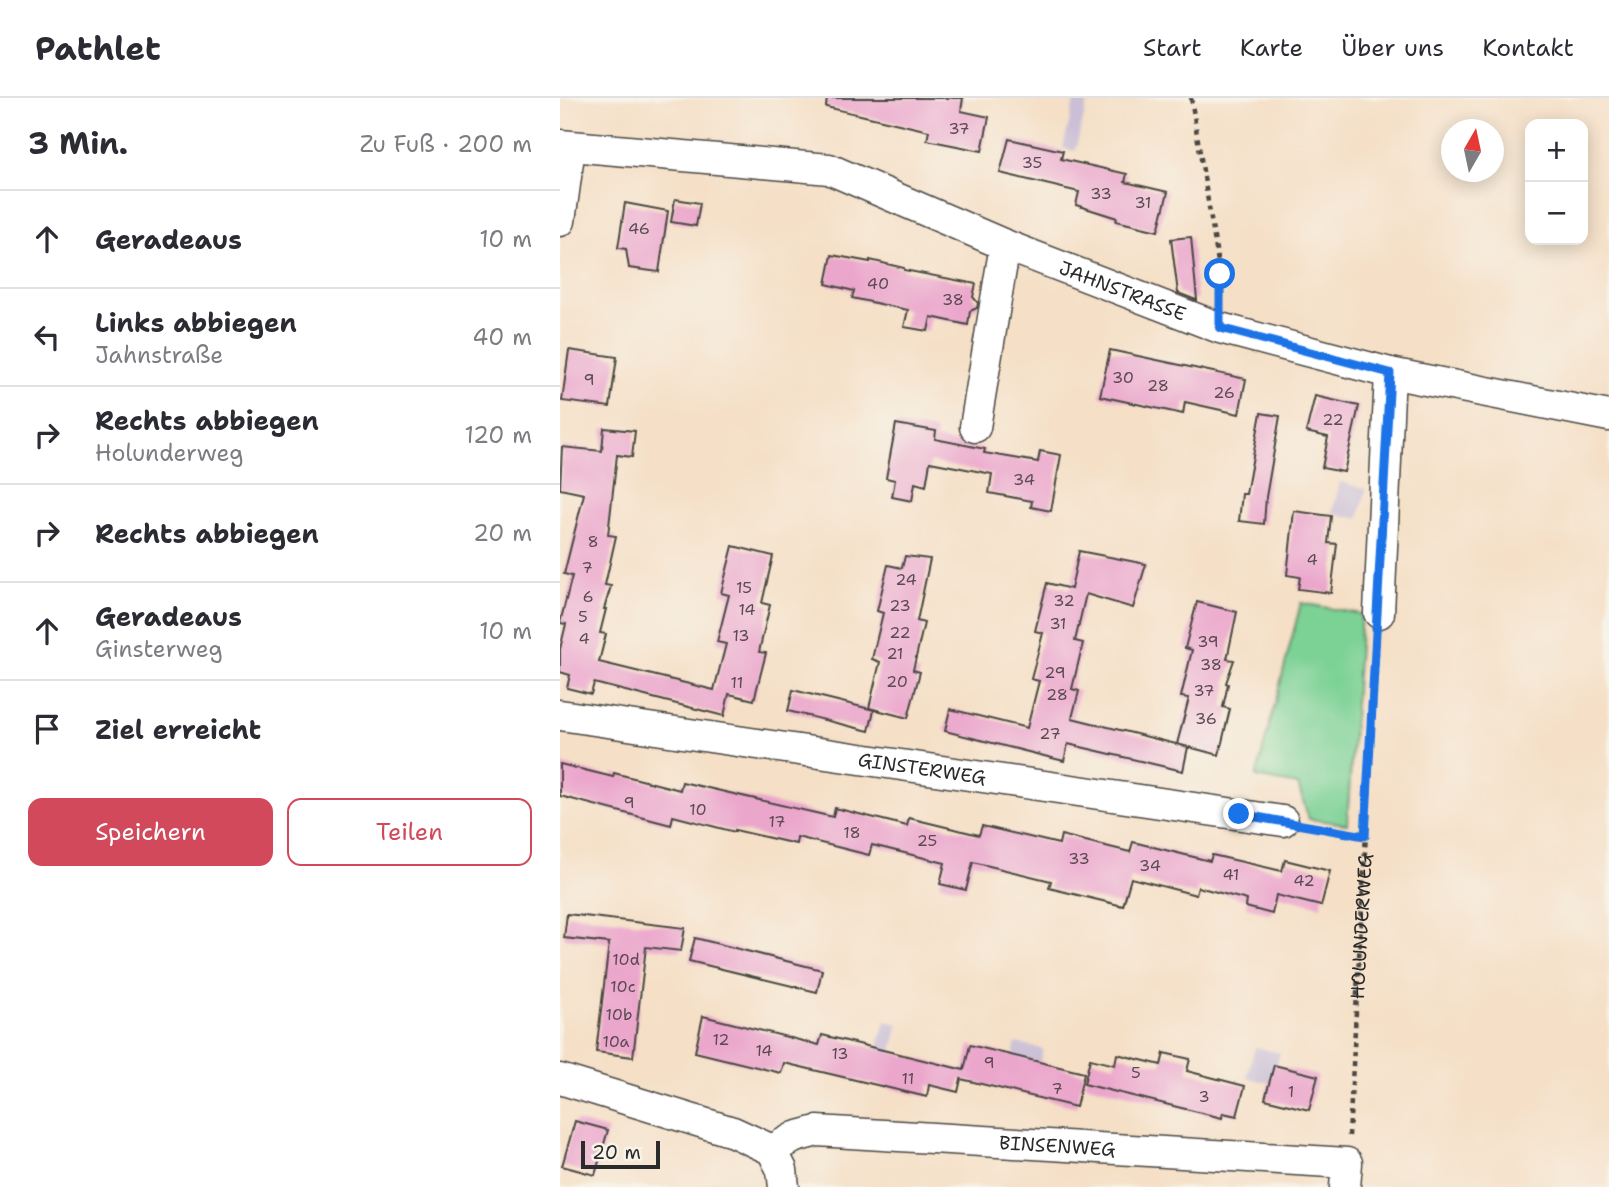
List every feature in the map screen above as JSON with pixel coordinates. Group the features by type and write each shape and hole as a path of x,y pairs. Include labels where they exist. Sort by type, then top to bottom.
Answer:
{"street":[{"name":"JAHNSTRASSE","path":"565,146 829,169 1005,245 1220,328 1390,373 1609,416"},
{"path":"560,221 565,146"},
{"path":"975,426 1005,245"},
{"path":"1379,613 1390,373"},
{"name":"GINSTERWEG","path":"560,715 1283,821"},
{"path":"560,1079 733,1132 772,1150 782,1170 784,1187"},
{"name":"BINSENWEG","path":"772,1150 796,1137 817,1131 1346,1175"}],"path":[{"path":"1191,98 1220,274 1220,328"},
{"name":"HOLUNDERWEG","path":"1346,1175 1379,613"},
{"path":"1283,821 1365,836"}],"shaded area":[{"path":"1075,98 1088,100 1075,151 1063,148"},
{"path":"1340,482 1366,489 1359,519 1332,513"},
{"path":"885,1021 899,1024 887,1069 873,1065"},
{"path":"1016,1043 1043,1049 1036,1080 1009,1073"},
{"path":"1255,1047 1280,1053 1270,1083 1247,1077"}],"green space":[{"path":"1301,603 1361,614 1347,824 1309,819 1298,785 1256,777"}],"building":[{"path":"827,98 963,98 961,111 989,117 982,151 927,140 929,131 826,107"},
{"path":"1009,139 1063,151 1061,159 1127,174 1125,182 1168,192 1158,231 1116,221 1117,218 1076,205 1079,192 1000,173"},
{"path":"675,199 700,203 696,226 671,222"},
{"path":"625,203 668,211 659,272 629,268 626,249 618,248"},
{"path":"1191,237 1197,300 1178,293 1171,239"},
{"path":"832,255 870,260 904,270 976,284 973,297 978,303 977,308 970,311 968,325 931,317 928,331 904,327 908,310 852,298 854,291 826,284"},
{"path":"569,350 617,357 610,407 562,401"},
{"path":"1110,350 1246,379 1239,414 1185,402 1183,414 1100,396"},
{"path":"1315,396 1359,406 1344,472 1322,468 1328,437 1306,432"},
{"path":"1261,413 1280,416 1264,524 1239,521 1242,494 1246,494"},
{"path":"896,424 936,431 935,439 985,449 984,453 1038,462 1040,451 1061,455 1051,511 1031,507 1032,501 989,493 992,474 930,462 926,486 915,483 912,501 892,497 895,480 886,478"},
{"path":"604,428 635,431 632,457 617,455 608,535 616,536 605,585 611,586 600,633 606,634 599,662 714,690 726,644 717,642 729,595 721,593 733,546 773,556 762,603 770,605 759,652 766,653 754,700 729,694 724,716 594,683 591,694 567,688 570,675 560,672 560,649 566,624 560,623 572,576 564,574 584,494 560,489 562,447 602,451"},
{"path":"1294,511 1331,516 1328,543 1337,544 1331,593 1298,589 1300,577 1287,575"},
{"path":"1079,551 1146,564 1133,608 1086,594 1075,641 1083,643 1072,689 1079,691 1072,718 1188,747 1183,771 1068,744 1064,761 945,731 950,709 1027,728 1039,681 1031,679 1043,633 1035,631 1047,583 1071,589"},
{"path":"905,556 930,559 917,621 924,623 913,670 920,672 908,718 869,708 880,662 872,659 883,613 877,611 888,565 902,568"},
{"path":"1197,602 1237,612 1227,659 1234,660 1226,683 1228,684 1223,707 1230,709 1219,755 1177,744 1189,698 1181,697 1192,650 1185,648"},
{"path":"793,690 874,710 869,731 788,711"},
{"path":"560,764 613,777 614,773 680,790 682,782 833,817 835,808 907,826 909,818 979,835 982,826 1059,844 1061,835 1130,852 1133,842 1210,861 1212,855 1282,871 1285,860 1330,871 1321,906 1276,895 1272,914 1246,907 1247,900 1198,887 1196,895 1131,878 1123,906 1049,888 1051,881 973,862 966,890 940,884 945,863 872,845 869,855 797,837 796,844 673,816 671,825 560,796"},
{"path":"567,914 685,928 681,951 646,947 633,1057 596,1052 609,943 564,938"},
{"path":"695,938 822,970 817,992 689,961"},
{"path":"703,1016 819,1045 822,1035 964,1070 970,1045 1084,1073 1076,1107 961,1079 958,1092 929,1085 927,1097 784,1063 781,1073 695,1052"},
{"path":"1164,1053 1190,1059 1187,1071 1245,1086 1237,1116 1223,1113 1222,1118 1084,1084 1090,1059 1115,1065 1117,1054 1161,1065"},
{"path":"1274,1065 1318,1076 1309,1110 1265,1099"},
{"path":"575,1121 608,1130 595,1175 562,1166"}],"route":[{"path":"1220,274 1220,328 1390,373 1365,836 1239,814"}]}
